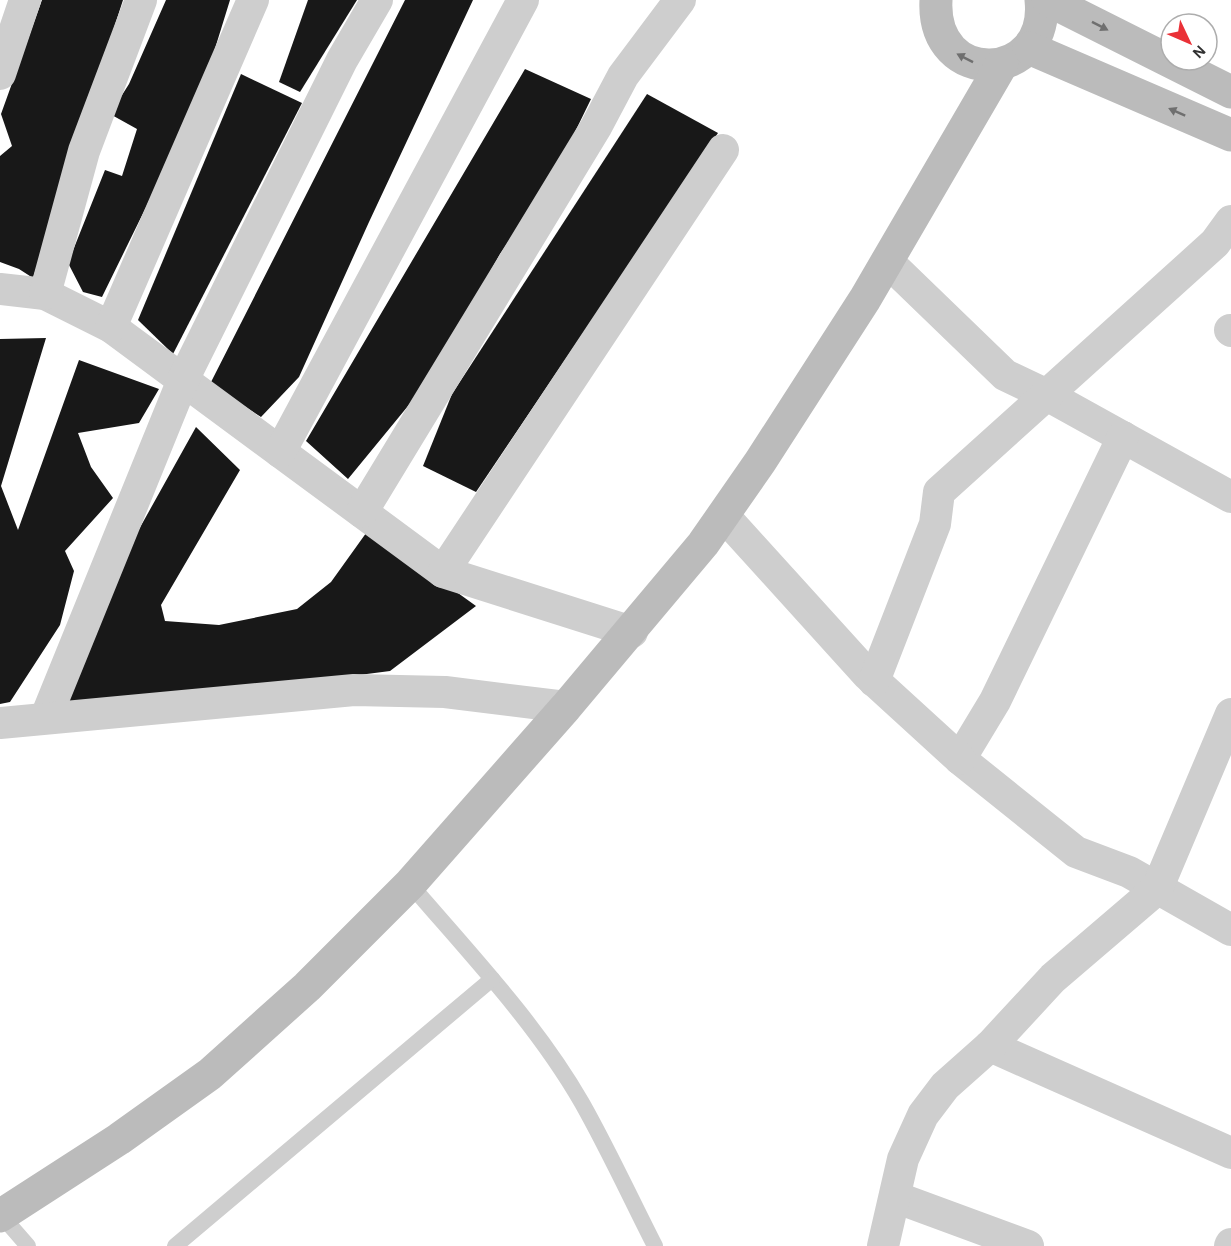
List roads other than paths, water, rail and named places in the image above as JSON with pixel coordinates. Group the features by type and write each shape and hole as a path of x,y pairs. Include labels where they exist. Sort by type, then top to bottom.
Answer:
{"street":[{"path":"0,74 25,0"},
{"path":"45,294 84,151 141,0"},
{"path":"111,327 253,0"},
{"path":"46,717 183,380 342,60 377,0"},
{"path":"280,452 522,0"},
{"path":"362,512 596,127 622,76 680,0"},
{"path":"936,0 935,18 940,35 951,50 966,61 984,65 1016,56 1231,135"},
{"path":"0,1215 119,1139 210,1074 307,987 410,884 632,632 723,515 760,462 1016,56 1039,32 1043,15 1041,0"},
{"path":"1048,0 1231,92"},
{"path":"443,572 723,150"},
{"path":"874,681 935,524 939,492 1215,243 1231,221"},
{"path":"887,261 1005,375 1045,394 1231,497"},
{"path":"0,289 45,294 111,327 443,572 632,632"},
{"path":"960,759 995,702 1123,438"},
{"path":"723,515 874,681 960,759 1076,852 1129,872 1231,930"},
{"path":"0,723 354,690 445,692 566,707"},
{"path":"883,1246 903,1159 923,1114 945,1086 990,1046 1053,978 1157,889 1231,714"},
{"path":"990,1046 1231,1153"},
{"path":"895,1197 1028,1246"}],"lane":[{"path":"410,884 525,1021 582,1103 655,1246"},
{"path":"175,1246 492,979"},
{"path":"0,1215 28,1246"}]}
